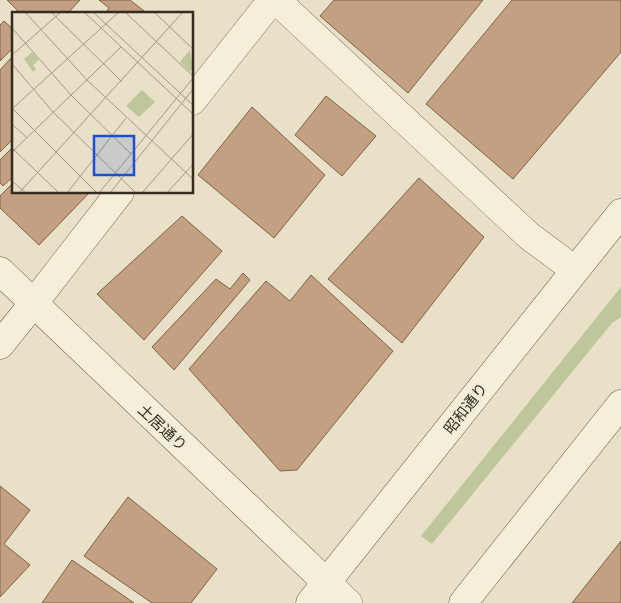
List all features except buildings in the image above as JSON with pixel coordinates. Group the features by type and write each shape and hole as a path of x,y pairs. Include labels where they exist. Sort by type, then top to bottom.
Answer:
{"street":[{"path":"194,98 272,0"},
{"path":"276,0 529,236 575,270"},
{"path":"0,345 118,194"},
{"name":"昭和通り","path":"318,593 621,213"},
{"name":"土居通り","path":"0,271 318,593 348,603"},
{"path":"463,603 621,404"}],"green space":[{"path":"621,287 621,317 612,323 432,544 421,536"}]}
